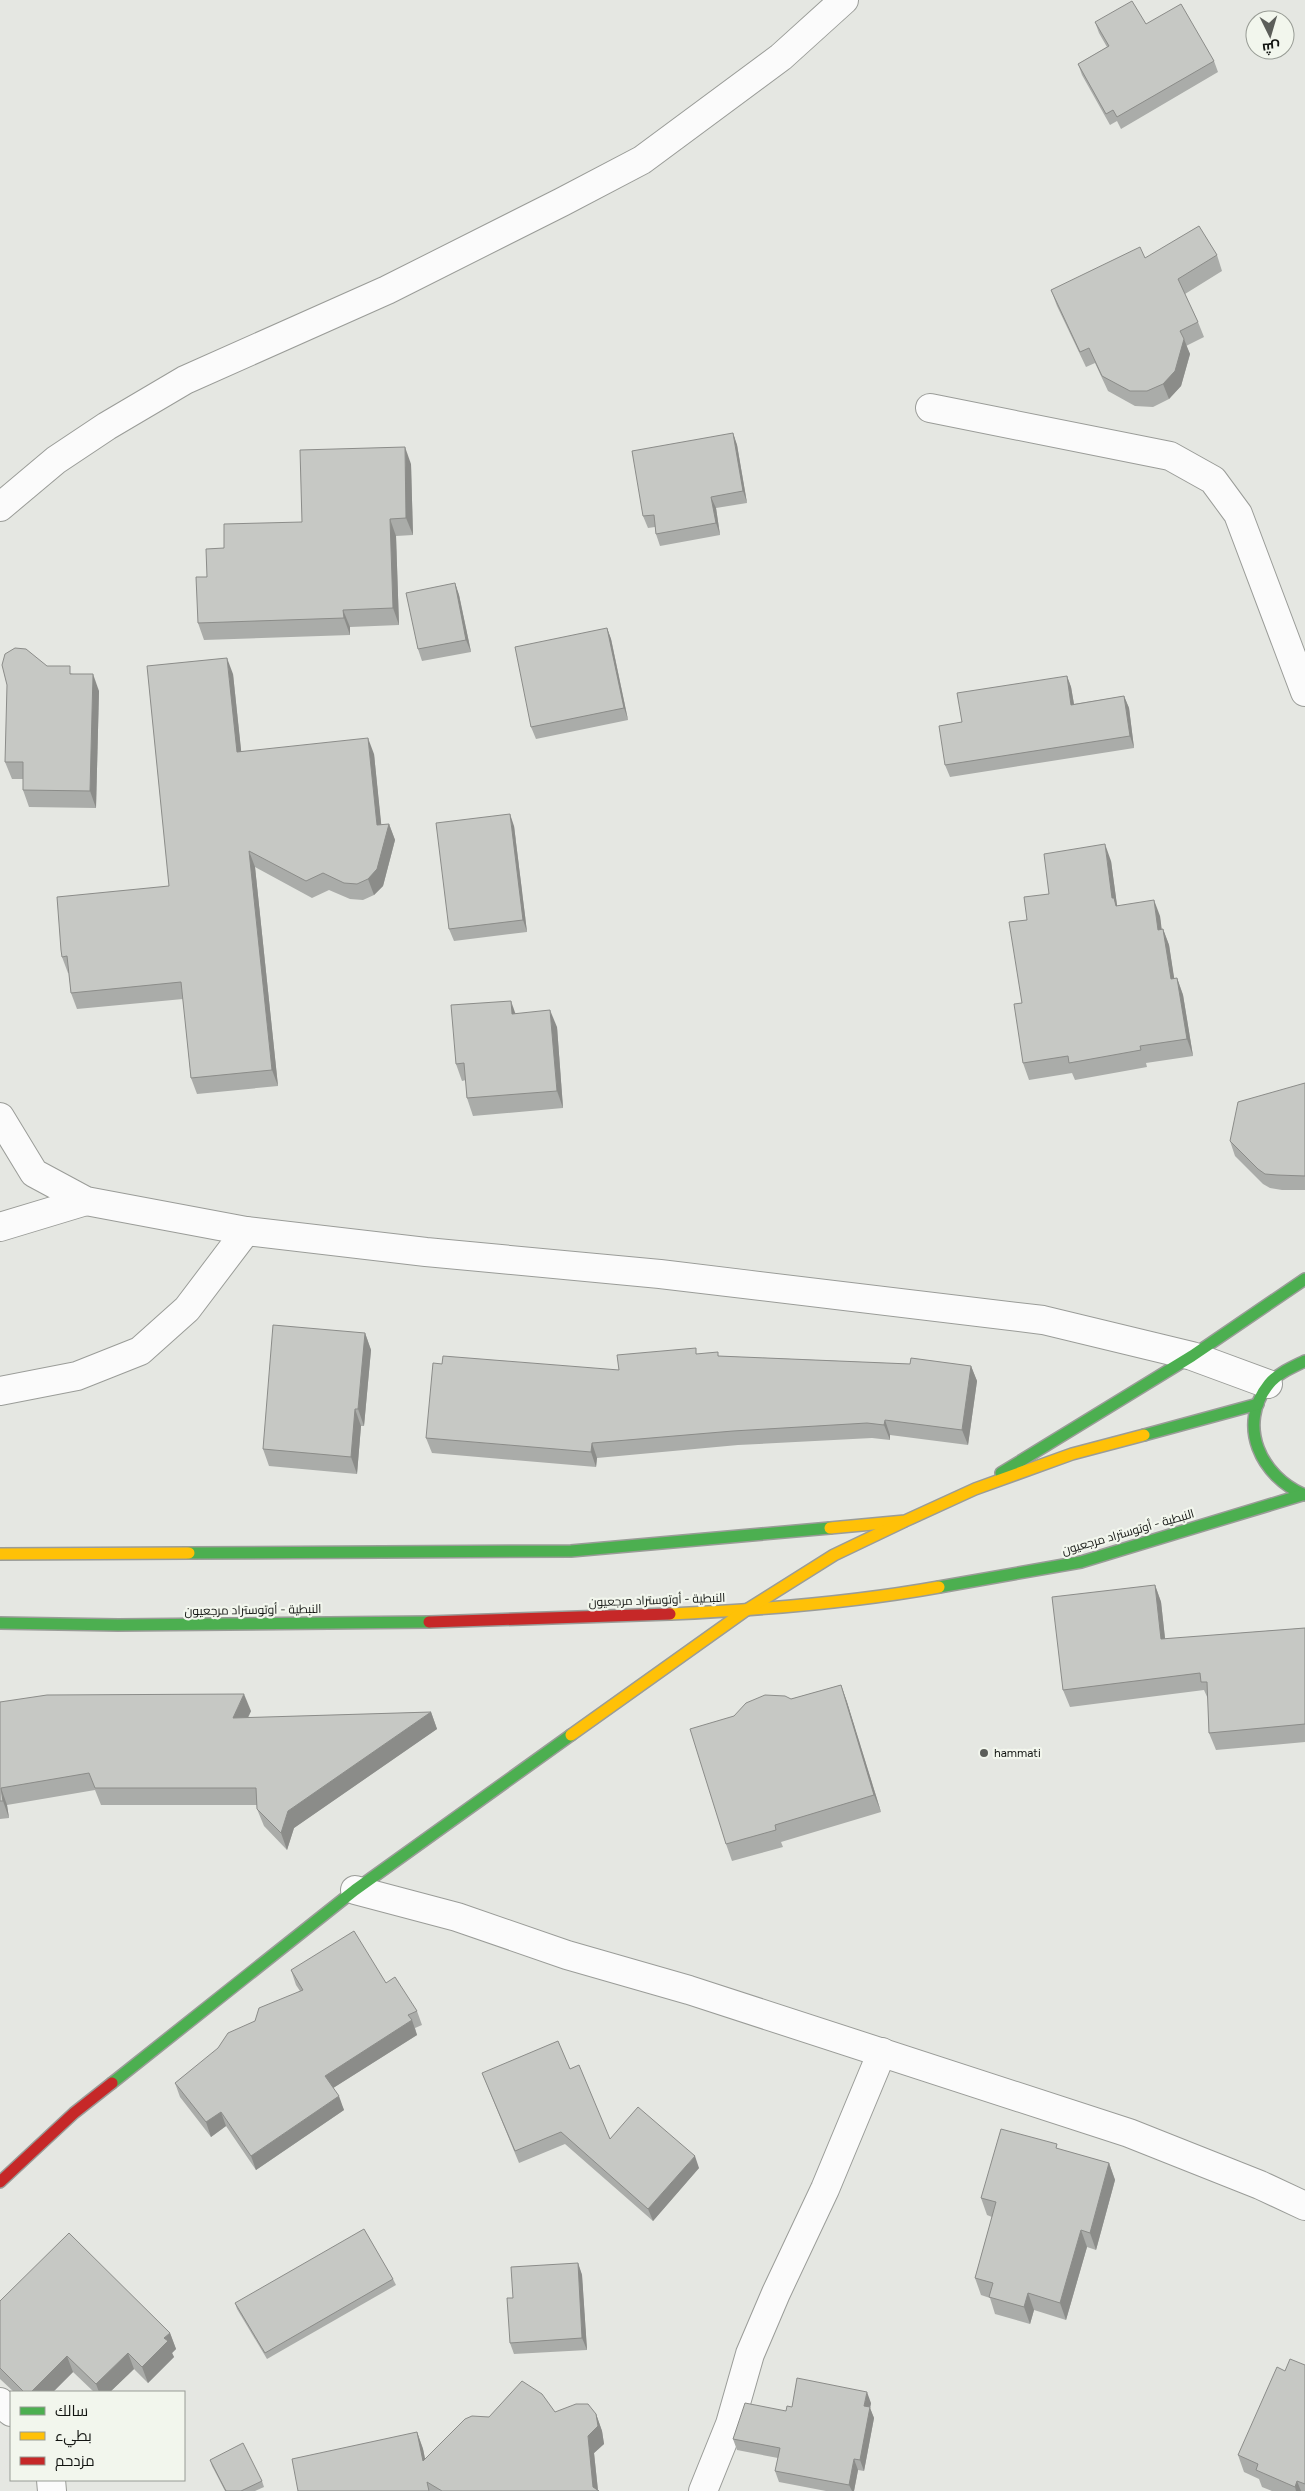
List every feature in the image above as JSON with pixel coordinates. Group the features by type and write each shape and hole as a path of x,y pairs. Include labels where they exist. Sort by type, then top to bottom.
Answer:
{"main road":[{"path":"975,1489 1192,1356 1305,1279"},
{"path":"1304,1495 1282,1485 1267,1468 1258,1449 1254,1427 1263,1394 1285,1371 1305,1361"},
{"path":"0,2182 74,2113 356,1890 745,1610 834,1555 975,1489 1072,1454 1263,1394"},
{"name":"النبطية - أوتوستراد مرجعيون","path":"0,1623 118,1625 428,1622 745,1610 886,1597 1082,1562 1304,1495"},
{"path":"0,1554 571,1550 905,1521"}],"street":[{"path":"0,507 63,455 107,426 185,380 396,286 642,160 782,57 844,0"},
{"path":"930,408 1170,456 1213,480 1238,514 1305,692"},
{"path":"0,1117 34,1173 86,1201 246,1231 426,1252 660,1274 1043,1320 1192,1356 1263,1394"},
{"path":"0,1227 86,1201"},
{"path":"0,1391 77,1376 140,1351 186,1309 246,1231"},
{"path":"356,1890 457,1917 568,1955 689,1990 1129,2133 1260,2185 1305,2206"},
{"path":"703,2491 730,2424 750,2354 776,2293 825,2189 882,2052"},
{"path":"0,2402 10,2411"}],"building":[{"path":"1132,1 1146,24 1181,4 1214,61 1117,117 1113,110 1106,114 1078,64 1109,46 1095,22"},
{"path":"1199,226 1217,255 1178,279 1198,322 1180,331 1184,339 1175,371 1163,384 1147,391 1130,391 1102,376 1089,348 1080,352 1051,290 1140,247 1145,258"},
{"path":"733,433 743,491 711,497 716,523 656,534 654,515 643,516 632,451"},
{"path":"405,447 406,518 390,519 393,608 343,610 344,618 198,623 196,577 207,577 206,549 224,548 224,524 302,522 300,450"},
{"path":"455,583 466,640 418,649 406,593"},
{"path":"607,628 624,708 531,727 515,647"},
{"path":"15,648 26,649 47,666 70,666 70,674 93,674 90,791 23,790 23,762 5,762 7,685 2,665 5,654"},
{"path":"227,658 237,752 368,738 377,825 389,824 377,869 368,879 357,884 344,883 323,873 306,881 249,851 272,1070 191,1078 181,982 71,993 67,956 62,957 57,897 169,886 147,666"},
{"path":"1067,676 1071,705 1124,696 1130,736 945,765 939,726 962,722 957,693"},
{"path":"510,814 523,920 449,929 436,823"},
{"path":"1105,844 1112,898 1114,898 1116,906 1154,900 1158,930 1163,929 1171,979 1177,978 1187,1039 1140,1046 1141,1050 1069,1063 1068,1056 1023,1063 1014,1004 1022,1003 1009,922 1027,920 1024,897 1049,894 1044,854"},
{"path":"511,1001 512,1014 550,1010 557,1091 467,1098 464,1063 456,1064 451,1005"},
{"path":"1305,1083 1305,1176 1265,1174 1230,1141 1238,1102"},
{"path":"273,1325 365,1333 358,1409 355,1409 351,1457 263,1449"},
{"path":"696,1348 696,1354 718,1352 718,1356 910,1364 911,1358 971,1366 962,1430 885,1420 884,1425 867,1423 733,1431 592,1443 591,1452 426,1438 433,1363 442,1364 443,1356 619,1370 617,1355"},
{"path":"1155,1585 1161,1639 1305,1628 1305,1724 1209,1733 1207,1682 1201,1682 1200,1673 1063,1690 1052,1597"},
{"path":"841,1685 874,1795 775,1825 776,1830 726,1844 690,1729 734,1716 746,1703 765,1695 785,1696 791,1699"},
{"path":"244,1694 233,1718 431,1712 288,1811 281,1833 257,1809 256,1788 95,1788 89,1773 1,1788 3,1801 0,1801 0,1702 47,1695"},
{"path":"354,1931 386,1983 395,1977 417,2011 408,2015 412,2020 325,2076 339,2096 251,2156 221,2112 206,2122 175,2083 218,2048 228,2033 255,2021 259,2008 303,1990 291,1970"},
{"path":"558,2041 570,2069 579,2065 610,2139 638,2107 695,2156 648,2209 561,2132 515,2151 482,2073"},
{"path":"1001,2129 1057,2144 1056,2148 1109,2163 1090,2233 1081,2230 1060,2303 1028,2293 1024,2307 989,2297 993,2283 975,2278 996,2202 981,2198"},
{"path":"364,2229 393,2279 265,2353 235,2303"},
{"path":"69,2233 170,2333 164,2338 168,2341 142,2367 128,2353 96,2384 67,2356 32,2391 23,2391 0,2368 0,2301"},
{"path":"578,2263 582,2338 510,2343 507,2298 513,2298 511,2267"},
{"path":"1290,2359 1305,2365 1305,2484 1297,2481 1295,2487 1256,2470 1258,2464 1238,2455 1277,2367 1285,2371"},
{"path":"797,2378 867,2392 864,2406 870,2407 860,2460 854,2459 849,2485 775,2471 780,2448 733,2439 745,2403 786,2411 787,2406 792,2407"},
{"path":"522,2381 542,2394 555,2412 576,2404 588,2404 596,2414 598,2426 588,2436 593,2487 599,2491 442,2491 427,2482 429,2491 298,2491 292,2459 417,2432 423,2461 465,2419 472,2416 489,2417"},
{"path":"243,2443 262,2481 241,2491 226,2491 210,2460"}],"traffic: fast":[{"path":"1001,1473 1192,1356 1305,1279"},
{"path":"1305,1361 1281,1373 1269,1384 1259,1400 1254,1432 1258,1448 1276,1476 1289,1487 1305,1495"},
{"path":"1144,1435 1258,1404"},
{"path":"939,1587 1081,1562 1302,1495"},
{"path":"189,1553 571,1551 830,1528"},
{"path":"0,1623 118,1625 429,1622"},
{"path":"112,2083 355,1890 571,1735"}],"traffic: slow":[{"path":"830,1528 905,1521 975,1489 1072,1454 1144,1435"},
{"path":"571,1735 745,1611 834,1555 903,1522"},
{"path":"0,1554 189,1553"},
{"path":"670,1614 805,1605 906,1593 939,1587"}],"traffic: jam":[{"path":"429,1622 670,1614"},
{"path":"0,2182 74,2113 112,2083"}],"place":[{"name":"hammati","path":"984,1753"}]}
